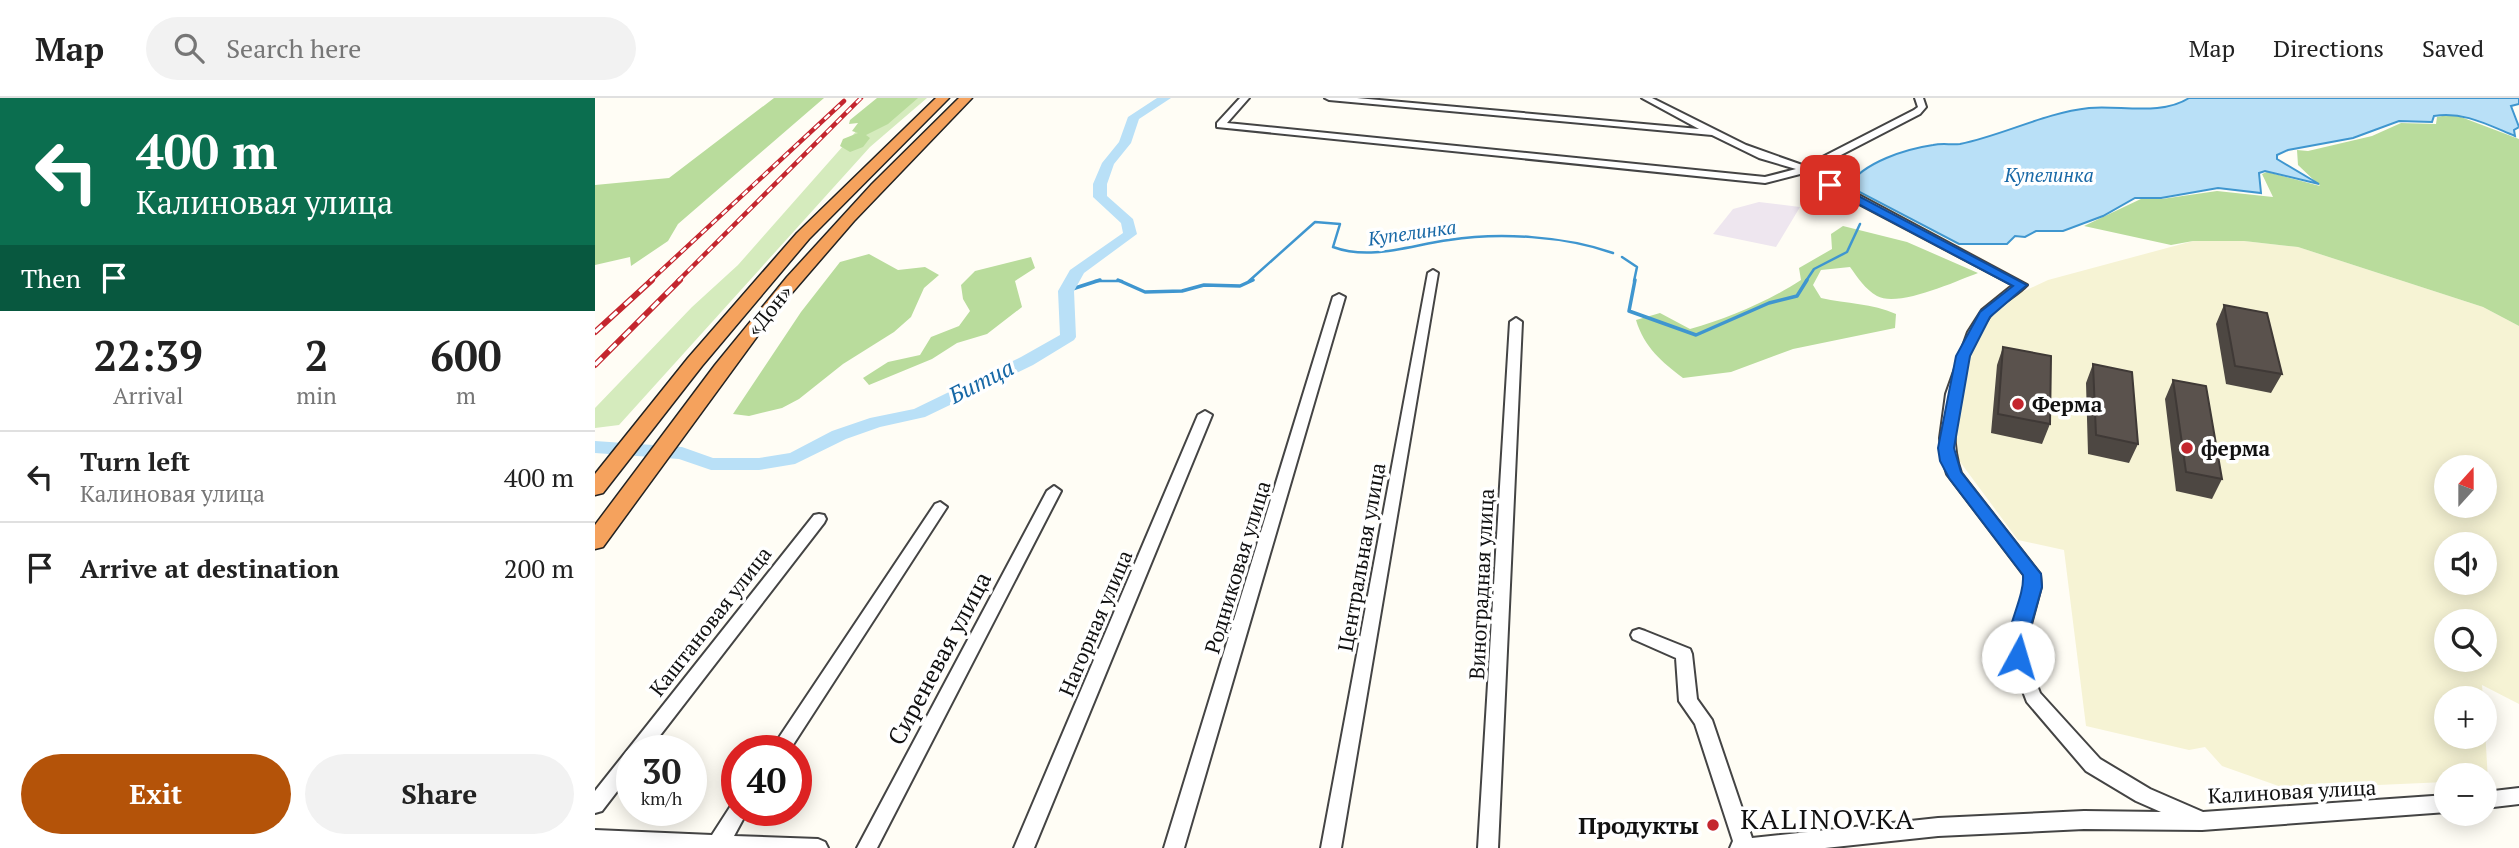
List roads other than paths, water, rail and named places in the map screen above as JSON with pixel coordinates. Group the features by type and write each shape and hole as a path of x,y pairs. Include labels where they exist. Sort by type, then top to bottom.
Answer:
{"highway":[{"name":"«Дон»","path":"595,488 643,425 803,236 943,98"},
{"name":"«Дон»","path":"595,541 681,424 805,266 896,166 966,98"}],"street":[{"path":"1245,98 1220,125 1765,180 1807,169 1917,111 1922,107 1919,98"},
{"path":"1329,98 1714,133"},
{"path":"1646,98 1714,133"},
{"name":"Калиновая улица","path":"1714,133 1787,164 1807,169 1809,174 2026,283 1985,314 1963,356 1947,432 1947,461 1954,474 2032,574 2033,587 2018,643 2018,657 2033,697 2093,765 2143,795 2202,821 2434,804"},
{"name":"Центральная улица","path":"1331,848 1433,273"},
{"name":"Родниковая улица","path":"1174,848 1339,297"},
{"name":"Виноградная улица","path":"1488,848 1516,322"},
{"name":"Нагорная улица","path":"1024,848 1205,415"},
{"name":"Сиреневая улица","path":"867,848 1054,491"},
{"path":"790,735 940,507"},
{"name":"Каштановая улица","path":"650,735 819,519"},
{"path":"1639,635 1684,654 1688,701 1703,720 1711,741 1742,848 1938,827 2084,820 2202,821"},
{"path":"595,805 616,778"},
{"path":"2497,799 2519,796"},
{"path":"717,843 728,826"},
{"path":"595,839 818,848"}],"water":[{"name":"Купелинка","path":"2189,98 2519,98 2519,104 2511,106 2519,127 2514,130 2515,136 2455,115 2434,116 2432,122 2399,121 2353,138 2288,150 2277,155 2277,159 2319,184 2265,171 2259,173 2261,193 2218,188 2161,198 2135,198 2103,216 2063,231 2036,231 2025,237 2015,236 2007,244 1959,244 1848,186 1864,170 1886,158 1911,150 1936,144 1960,144 2072,111 2101,107 2166,107"}],"waterway":[{"name":"Битца","path":"595,447 682,453 711,464 759,464 795,458 839,435 876,422 919,413 1027,361 1068,337 1066,291 1078,270 1130,234 1128,222 1100,197 1100,184 1108,163 1125,143 1134,117 1165,98"},
{"name":"Купелинка","path":"1249,281 1315,222 1340,224 1333,247 1362,253 1489,236 1553,239 1613,253"},
{"name":"Купелинка","path":"1806,281 1814,269 1847,252 1860,224"},
{"name":"Купелинка","path":"1622,257 1637,267 1634,281"},
{"name":"Купелинка","path":"1120,281 1145,292 1182,291 1204,285 1240,286 1253,280"},
{"name":"Купелинка","path":"1635,280 1629,311 1696,335 1769,303 1797,296 1807,280"},
{"name":"Купелинка","path":"1066,291 1097,281"},
{"name":"Купелинка","path":"1097,281 1120,281"}],"railway":[{"path":"678,281 861,98"},
{"path":"650,281 844,101"},
{"path":"595,332 652,280"},
{"path":"595,365 680,280"}],"place":[{"name":"Ферма","path":"2018,404"},
{"name":"ферма","path":"2187,448"},
{"name":"Продукты","path":"1713,825"}],"district":[{"name":"KALINOVKA","path":"1828,818"}]}
